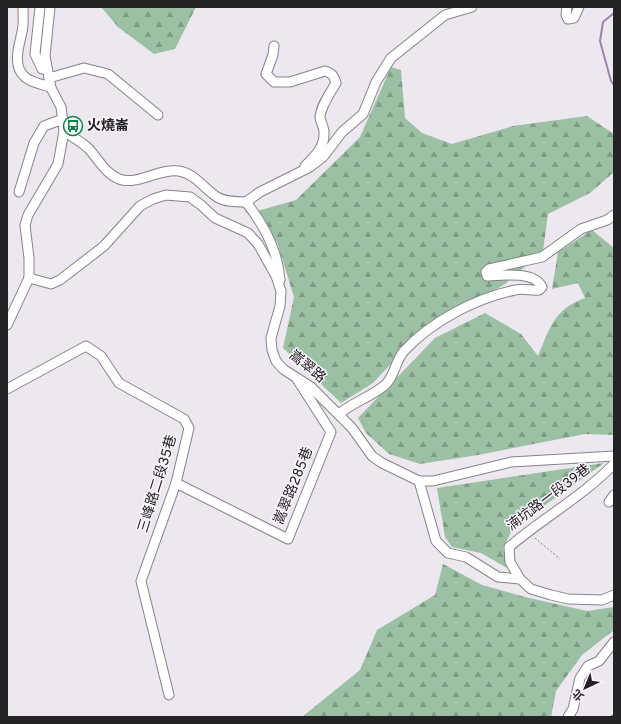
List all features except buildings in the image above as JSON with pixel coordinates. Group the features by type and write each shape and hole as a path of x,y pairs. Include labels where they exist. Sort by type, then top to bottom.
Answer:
{"street":[{"path":"23,7 23,32 18,45 18,66 24,76 33,82 45,84 51,88"},
{"path":"40,7 35,54 42,69 47,68"},
{"path":"7,325 28,278 29,258 25,225 28,215 58,164 64,131 61,107 51,88 45,56 50,7"},
{"path":"64,131 88,148 108,171 119,178 131,180 157,172 178,171 196,178 217,197 223,200 246,202 260,192 310,167 323,158 342,132 363,114 376,82 391,58 444,15 472,7"},
{"path":"567,7 566,15 568,19 574,18 579,7"},
{"path":"274,46 273,55 266,74 274,82 290,82 325,71 331,72 336,82 327,97 320,117 324,133 321,149 297,174"},
{"path":"49,78 84,68 108,74 158,115"},
{"path":"19,192 34,143 44,126 63,119"},
{"name":"嵩翠路","path":"28,278 51,284 60,280 91,254 104,246 140,206 153,199 166,195 190,197 215,218 248,233 258,244 268,261 280,292 280,306 271,338 272,350 276,360 283,369 311,387 339,414 352,428 372,456 419,482"},
{"path":"246,202 264,226 279,264 280,292"},
{"path":"339,414 349,405 385,385 393,375 403,352 434,326 488,298 517,289 539,290 542,287 540,283 532,276 487,276 486,272 489,269 542,257 581,229 607,220 614,215"},
{"name":"三峰路二段35巷","path":"7,389 86,346 102,356 118,383 184,419 189,428 176,483 141,581 169,696"},
{"name":"嵩翠路285巷","path":"176,483 288,539 331,432 295,376"},
{"path":"614,456 511,462 433,481 419,482 436,541 448,553 466,557 498,577 520,579 531,589 568,599 602,600 614,595"},
{"name":"湳坑路一段39巷","path":"520,579 510,562 509,547 527,532 566,505 614,464"},
{"path":"568,717 574,709 580,678 588,666 599,661 614,642"}],"path":[{"path":"527,532 560,560"}],"green space":[{"path":"101,7 196,7 175,49 154,54 118,27"},
{"path":"391,67 401,70 405,118 422,133 452,144 513,126 587,116 614,134 614,172 590,193 548,214 543,251 505,284 418,335 373,383 341,403 283,348 294,297 277,242 245,211 261,210 296,200 360,137"},
{"path":"592,230 614,248 614,435 585,434 478,455 420,464 389,454 366,433 358,418 435,338 485,313 521,334 538,356 554,321 566,308 585,298 578,283 552,289 558,252"},
{"path":"604,463 513,528 503,548 509,569 481,553 452,547 445,537 437,488"},
{"path":"443,564 482,585 525,597 587,611 614,607 614,630 582,655 556,691 551,717 302,717 360,670 377,630 435,595"}],"waterway":[{"path":"614,13 603,22 600,41 611,81 614,85"},
{"path":"610,717 614,715"}],"place":[{"name":"火燒崙","path":"73,126"}]}
